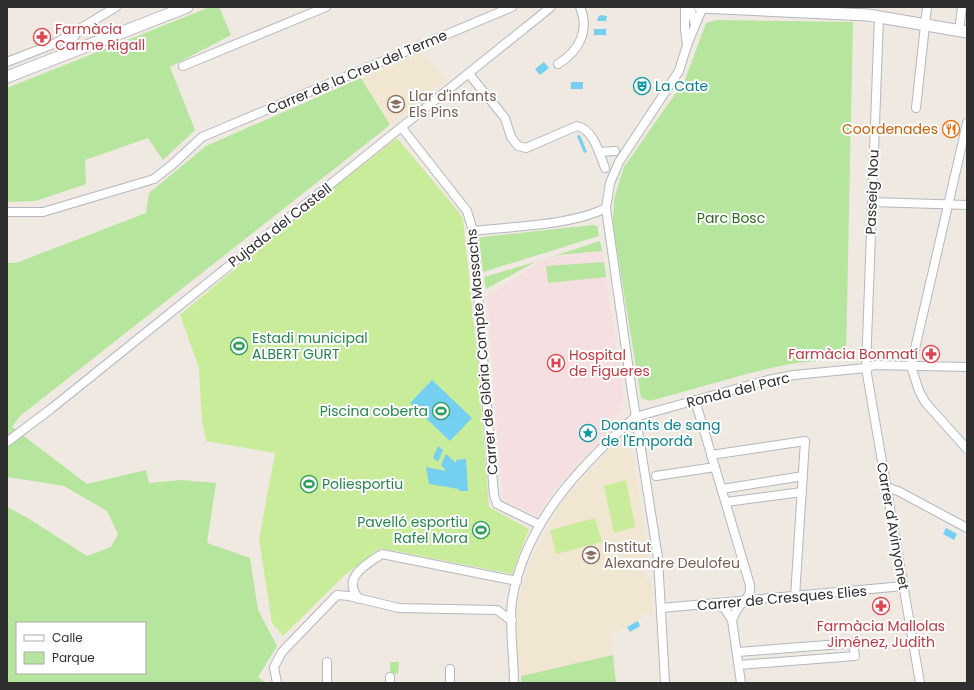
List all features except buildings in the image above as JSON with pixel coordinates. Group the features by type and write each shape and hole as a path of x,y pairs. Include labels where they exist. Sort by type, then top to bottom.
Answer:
{"main road":[{"path":"8,73 61,56 187,7"},
{"path":"700,7 879,16 963,32"}],"street":[{"path":"7,62 56,43 116,7"},
{"path":"184,66 326,7"},
{"name":"Carrer de la Creu del Terme","path":"7,212 43,212 154,179 173,164 202,137 512,7"},
{"name":"Pujada del Castell","path":"7,442 402,128 551,7"},
{"path":"558,64 572,54 583,37 584,25 580,7"},
{"path":"686,7 691,11 696,24"},
{"path":"686,7 685,30 687,45"},
{"path":"665,683 661,608 654,530 635,417 606,208 610,183 619,162 679,71 687,45 703,7"},
{"path":"916,108 927,7"},
{"path":"962,7 963,32"},
{"name":"Passeig Nou","path":"866,368 879,16"},
{"path":"61,56 80,29"},
{"path":"469,74 505,118 511,137 518,146 526,148 577,126 584,128 590,133 605,168"},
{"path":"967,123 911,366 919,391 925,402 967,449"},
{"name":"Carrer de Glòria Compte Massachs","path":"402,128 467,211 473,230 494,495 497,504 540,525"},
{"path":"599,152 615,151"},
{"path":"872,202 967,205"},
{"path":"473,230 564,220 591,215 606,208"},
{"name":"Ronda del Parc","path":"635,417 768,380 794,375 874,366 967,367"},
{"name":"Carrer d'Avinyonet","path":"866,368 920,683"},
{"path":"695,400 750,585 750,592 746,600 738,608 732,620"},
{"path":"514,683 512,601 517,581 540,525 562,491 619,431 635,417"},
{"path":"711,455 805,441 795,597"},
{"path":"656,476 715,467"},
{"path":"722,489 803,476"},
{"path":"886,487 898,491 967,528"},
{"path":"726,502 802,492"},
{"path":"360,600 354,593 352,584 353,577 382,554 517,581"},
{"name":"Carrer de Cresques Elies","path":"661,608 904,586"},
{"path":"277,683 274,667 282,652 294,638 338,595 349,596 360,600 399,608 497,610 512,601"},
{"path":"716,604 725,609 732,620 742,683"},
{"path":"497,610 512,620"},
{"path":"738,652 853,643 855,656 739,665"},
{"path":"327,662 327,683"},
{"path":"450,669 450,683"}],"shaded area":[{"name":"Llar d'infants Els Pins","path":"420,51 445,78 441,80 443,82 390,125 361,78"},
{"name":"Hospital de Figueres","path":"602,251 624,400 614,425 556,488 536,516 503,499 487,296 544,259"},
{"name":"Institut Alexandre Deulofeu","path":"628,430 650,561 644,569 646,581 651,582 653,614 642,614 642,618 611,634 613,655 521,676 519,673 516,608 531,561 565,497"}],"green space":[{"path":"210,7 219,7 231,35 170,67 195,130 163,160 148,138 85,160 86,184 36,201 7,202 7,88"},
{"name":"Parc Bosc","path":"717,20 853,22 846,355 841,358 789,364 750,373 650,401 641,398 613,225 614,199 624,167 685,80 706,23"},
{"path":"361,78 390,125 20,416 12,427 87,484 146,470 149,483 181,480 216,483 207,543 250,558 258,610 277,646 258,677 266,683 7,683 7,507 26,517 87,556 111,547 118,534 107,511 64,486 7,477 7,263 16,263 146,213 149,193 206,146"},
{"path":"397,138 463,219 478,364 489,507 529,529 512,574 380,548 345,575 283,636 272,623 259,539 275,453 206,441 202,421 199,368 180,315 305,210"},
{"path":"593,225 597,226 599,236 483,272 479,239 482,237"},
{"path":"600,241 602,251 559,255 545,259"},
{"path":"535,262 486,289 484,277"},
{"path":"604,262 606,277 548,283 546,266"},
{"path":"626,480 635,527 614,533 604,486"},
{"path":"595,518 602,542 556,554 550,530"},
{"path":"613,655 616,683 521,683 521,676"},
{"path":"390,662 399,662 398,674 390,674"}],"water":[{"path":"601,15 607,16 606,21 597,21 598,17"},
{"path":"594,29 606,29 606,35 594,35"},
{"path":"544,62 549,68 540,75 535,69"},
{"path":"571,82 583,82 583,89 571,89"},
{"path":"580,135 587,152 584,153 577,136"},
{"name":"Piscina coberta","path":"432,380 472,418 450,441 410,403"},
{"path":"438,446 443,450 438,462 433,458"},
{"path":"446,454 456,463 456,460 466,459 468,491 459,491 459,489 429,484 426,467 446,471 441,465"},
{"path":"946,528 957,534 954,540 943,534"},
{"path":"638,621 640,626 630,632 627,627"}],"place":[{"name":"Farmàcia Carme Rigall","path":"42,37"},
{"name":"La Cate","path":"642,86"},
{"name":"Llar d'infants Els Pins","path":"396,104"},
{"name":"Coordenades","path":"951,129"},
{"name":"Estadi municipal ALBERT GURT","path":"239,346"},
{"name":"Farmàcia Bonmatí","path":"931,354"},
{"name":"Hospital de Figueres","path":"556,363"},
{"name":"Piscina coberta","path":"441,411"},
{"name":"Donants de sang de l'Empordà","path":"588,433"},
{"name":"Poliesportiu","path":"309,484"},
{"name":"Pavelló esportiu Rafel Mora","path":"481,530"},
{"name":"Institut Alexandre Deulofeu","path":"591,555"},
{"name":"Farmàcia Mallolas Jiménez, Judith","path":"881,606"}]}
